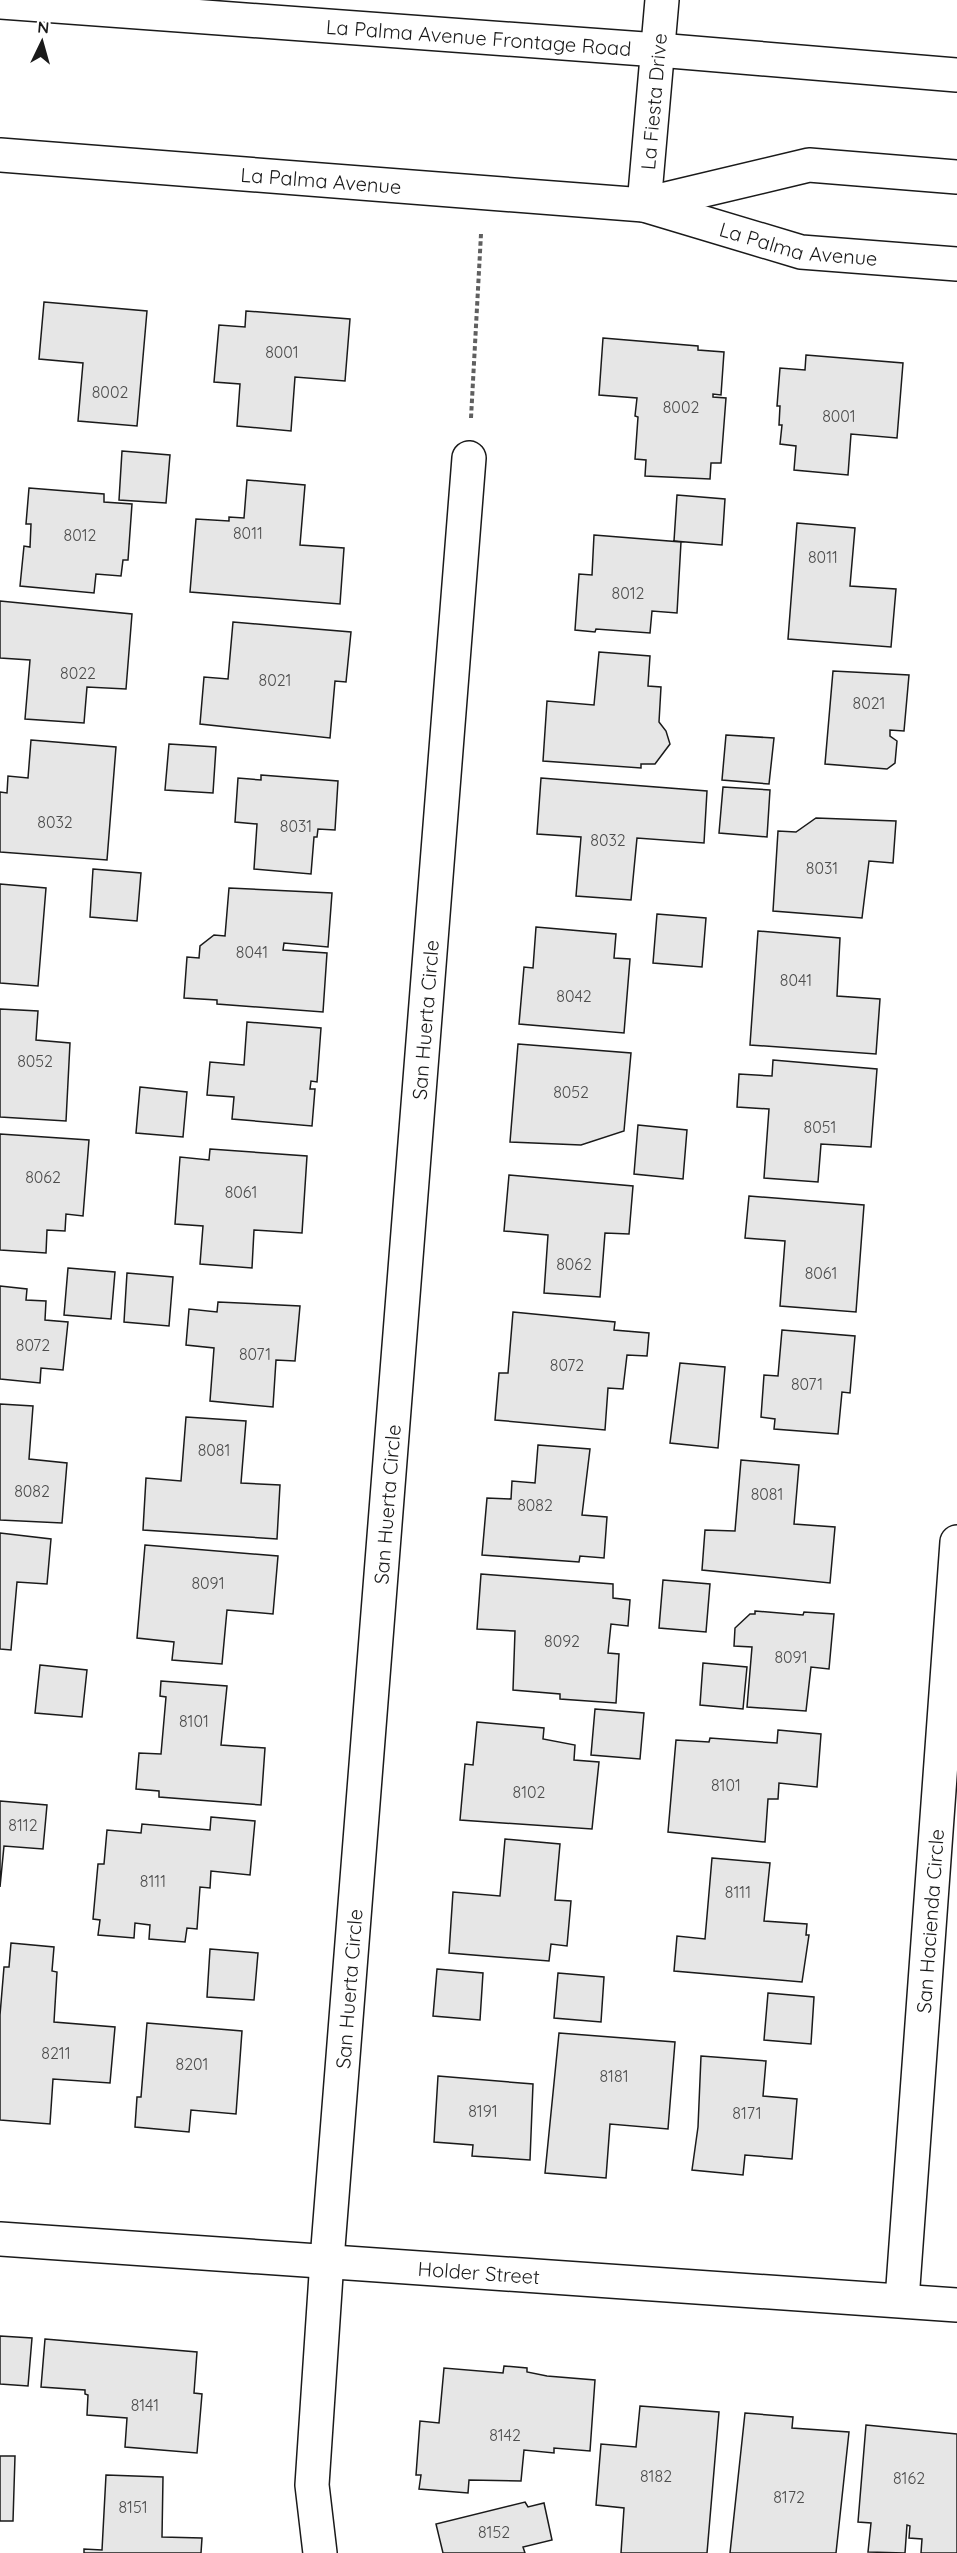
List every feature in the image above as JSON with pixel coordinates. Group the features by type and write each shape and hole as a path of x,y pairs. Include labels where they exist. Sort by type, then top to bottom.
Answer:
{"street":[{"name":"La Fiesta Drive","path":"644,204 662,0"},
{"name":"La Palma Avenue Frontage Road","path":"0,2 658,50 957,75"},
{"name":"La Palma Avenue","path":"0,155 644,204 801,252 957,264"},
{"name":"La Palma Avenue","path":"644,204 809,165 957,177"},
{"name":"San Huerta Circle","path":"320,2553 312,2485 327,2260 469,458"},
{"name":"San Hacienda Circle","path":"902,2300 957,1542"},
{"name":"Holder Street","path":"0,2239 957,2305"}],"path":[{"path":"469,458 483,192"}],"building":[{"path":"44,302 147,311 137,426 78,421 83,363 39,359"},
{"path":"246,311 350,319 345,381 295,377 291,431 237,426 240,384 214,382 219,325 245,327"},
{"path":"603,338 698,346 698,350 724,352 721,395 713,394 713,397 726,398 721,463 711,463 710,479 645,476 646,460 635,459 637,398 599,395"},
{"path":"806,355 903,363 897,438 851,434 848,475 794,470 796,446 780,444 782,425 779,425 780,406 777,406 780,368 805,370"},
{"path":"122,451 170,455 166,503 119,500"},
{"path":"247,480 305,485 300,545 344,548 340,604 190,592 196,519 229,521 229,517 244,518"},
{"path":"29,488 104,494 104,502 132,504 128,560 123,560 121,576 96,574 94,593 20,586 24,546 30,547 31,524 26,524"},
{"path":"677,495 725,499 722,545 674,541"},
{"path":"797,523 855,528 850,586 896,589 891,647 788,639"},
{"path":"594,535 681,542 677,613 652,611 650,633 596,629 595,632 575,630 579,574 592,575"},
{"path":"0,601 132,614 126,689 87,687 84,723 25,719 30,660 0,658"},
{"path":"233,622 351,632 346,682 335,681 330,738 200,724 204,677 228,679"},
{"path":"599,652 650,656 648,686 661,687 659,722 666,731 670,744 655,764 641,764 641,768 543,761 547,701 594,705"},
{"path":"833,671 909,675 904,731 890,730 890,736 897,741 895,763 887,769 825,764"},
{"path":"726,735 774,738 769,784 722,780"},
{"path":"31,740 116,747 107,860 0,852 0,792 7,793 8,776 28,778"},
{"path":"169,744 216,747 213,793 165,790"},
{"path":"261,775 338,781 335,830 318,829 317,837 314,837 311,874 254,869 257,824 235,822 238,778 261,780"},
{"path":"541,778 707,791 704,843 637,838 631,900 576,896 581,837 537,834"},
{"path":"723,787 770,790 767,837 719,833"},
{"path":"816,818 896,821 893,863 869,861 862,918 773,911 778,831 796,832"},
{"path":"93,869 141,873 137,921 90,917"},
{"path":"0,884 46,888 38,986 0,983"},
{"path":"229,888 332,893 328,947 284,943 283,950 327,953 323,1012 217,1004 217,1000 184,998 187,957 199,958 200,946 214,935 225,936"},
{"path":"657,914 706,918 702,967 653,963"},
{"path":"536,927 616,934 614,958 630,959 624,1033 519,1024 524,967 533,968"},
{"path":"758,931 840,938 837,996 880,999 876,1054 750,1045"},
{"path":"0,1009 38,1011 36,1040 70,1043 66,1121 0,1117"},
{"path":"247,1022 321,1028 317,1082 311,1081 310,1089 315,1089 312,1126 232,1119 234,1097 207,1095 210,1062 244,1065"},
{"path":"518,1044 631,1053 624,1131 581,1145 510,1142"},
{"path":"773,1060 877,1069 871,1147 821,1144 818,1182 764,1178 769,1109 737,1107 739,1074 772,1076"},
{"path":"140,1087 187,1092 183,1137 136,1133"},
{"path":"638,1125 687,1130 683,1179 634,1174"},
{"path":"0,1134 89,1140 83,1216 66,1214 65,1231 47,1230 46,1253 0,1250"},
{"path":"210,1149 307,1156 302,1233 254,1230 252,1268 200,1264 203,1226 175,1224 180,1157 209,1160"},
{"path":"509,1175 633,1186 629,1234 605,1233 600,1297 544,1293 548,1235 504,1231"},
{"path":"749,1196 864,1205 856,1312 780,1306 785,1241 745,1238"},
{"path":"68,1268 115,1272 111,1319 64,1315"},
{"path":"127,1273 173,1277 169,1326 124,1322"},
{"path":"0,1286 27,1289 26,1300 46,1301 45,1320 68,1322 63,1370 41,1368 40,1383 0,1379"},
{"path":"218,1302 300,1306 295,1361 276,1360 273,1407 210,1401 214,1348 186,1345 189,1309 217,1312"},
{"path":"513,1312 615,1322 614,1330 649,1333 647,1356 627,1355 623,1389 608,1388 605,1430 495,1420 499,1373 508,1373"},
{"path":"782,1330 855,1336 850,1393 842,1392 838,1434 774,1429 775,1419 761,1417 764,1375 778,1376"},
{"path":"680,1363 725,1367 718,1448 670,1443"},
{"path":"0,1404 33,1406 29,1459 67,1463 62,1523 0,1520"},
{"path":"186,1417 246,1421 241,1483 280,1485 277,1539 143,1530 146,1478 181,1481"},
{"path":"538,1445 590,1449 582,1515 607,1517 604,1558 580,1556 579,1562 482,1555 487,1498 511,1499 512,1481 535,1483"},
{"path":"741,1460 799,1465 794,1524 835,1527 830,1583 702,1570 705,1530 735,1531"},
{"path":"0,1533 51,1539 47,1584 17,1582 11,1650 0,1649"},
{"path":"145,1545 278,1556 273,1614 227,1610 222,1664 172,1660 174,1642 137,1638"},
{"path":"481,1574 613,1584 613,1598 630,1600 628,1626 611,1624 608,1653 619,1654 616,1703 560,1699 560,1694 513,1690 515,1631 477,1629"},
{"path":"663,1580 710,1584 706,1632 659,1628"},
{"path":"755,1611 803,1615 804,1612 834,1614 829,1669 811,1667 806,1711 747,1707 752,1647 734,1646 735,1628 750,1614 755,1614"},
{"path":"703,1663 747,1667 743,1709 700,1705"},
{"path":"40,1665 87,1670 82,1717 35,1713"},
{"path":"161,1681 227,1686 221,1745 265,1748 261,1805 159,1797 159,1791 136,1789 139,1753 161,1754 166,1697 160,1696"},
{"path":"595,1709 644,1713 640,1759 591,1755"},
{"path":"477,1722 544,1728 543,1739 575,1745 574,1760 599,1762 592,1829 460,1820 465,1764 473,1765"},
{"path":"778,1730 821,1734 817,1787 779,1783 778,1799 768,1799 765,1842 668,1832 676,1740 709,1742 710,1738 777,1743"},
{"path":"0,1801 47,1805 43,1849 4,1846 0,1887"},
{"path":"211,1817 255,1821 250,1875 211,1871 210,1888 200,1887 197,1929 187,1928 185,1942 149,1939 150,1925 135,1923 134,1938 98,1935 100,1920 93,1919 98,1864 104,1864 107,1830 141,1833 142,1824 210,1830"},
{"path":"505,1839 560,1844 555,1900 571,1901 567,1946 551,1944 549,1961 449,1953 453,1892 500,1896"},
{"path":"712,1858 770,1863 764,1921 807,1924 806,1935 809,1935 802,1982 674,1971 677,1936 705,1939"},
{"path":"11,1943 54,1947 52,1971 57,1972 54,2022 115,2027 110,2083 53,2079 50,2124 0,2120 0,2015 4,1967 9,1967"},
{"path":"210,1949 258,1953 254,2000 207,1997"},
{"path":"437,1969 483,1973 480,2020 433,2016"},
{"path":"558,1973 604,1977 601,2022 554,2018"},
{"path":"768,1993 814,1997 811,2044 764,2040"},
{"path":"147,2023 242,2031 236,2114 191,2110 189,2132 135,2127 137,2097 141,2097"},
{"path":"559,2033 675,2042 668,2129 610,2124 606,2178 545,2173"},
{"path":"701,2056 766,2061 763,2096 797,2099 792,2159 745,2155 743,2175 692,2170 698,2127"},
{"path":"438,2076 533,2084 530,2160 472,2156 473,2145 434,2142"},
{"path":"0,2336 32,2338 28,2386 0,2384"},
{"path":"45,2339 197,2352 194,2393 202,2394 197,2453 125,2447 127,2418 87,2415 88,2395 85,2394 85,2390 41,2387"},
{"path":"504,2366 527,2368 527,2372 547,2376 595,2380 590,2451 554,2448 554,2453 524,2450 521,2481 469,2480 468,2493 419,2489 421,2475 416,2475 420,2421 439,2423 444,2368 503,2373"},
{"path":"640,2406 719,2412 707,2553 621,2553 624,2508 596,2505 601,2444 636,2447"},
{"path":"745,2413 793,2417 792,2428 849,2432 836,2553 730,2553"},
{"path":"866,2425 957,2434 957,2553 921,2553 922,2539 909,2538 910,2526 907,2525 905,2553 868,2552 871,2523 858,2522"},
{"path":"0,2456 15,2456 13,2521 0,2521"},
{"path":"106,2475 163,2477 162,2537 202,2538 201,2553 84,2553 84,2549 102,2550"},
{"path":"525,2502 528,2507 544,2503 552,2540 523,2547 525,2553 443,2553 436,2524"}]}
